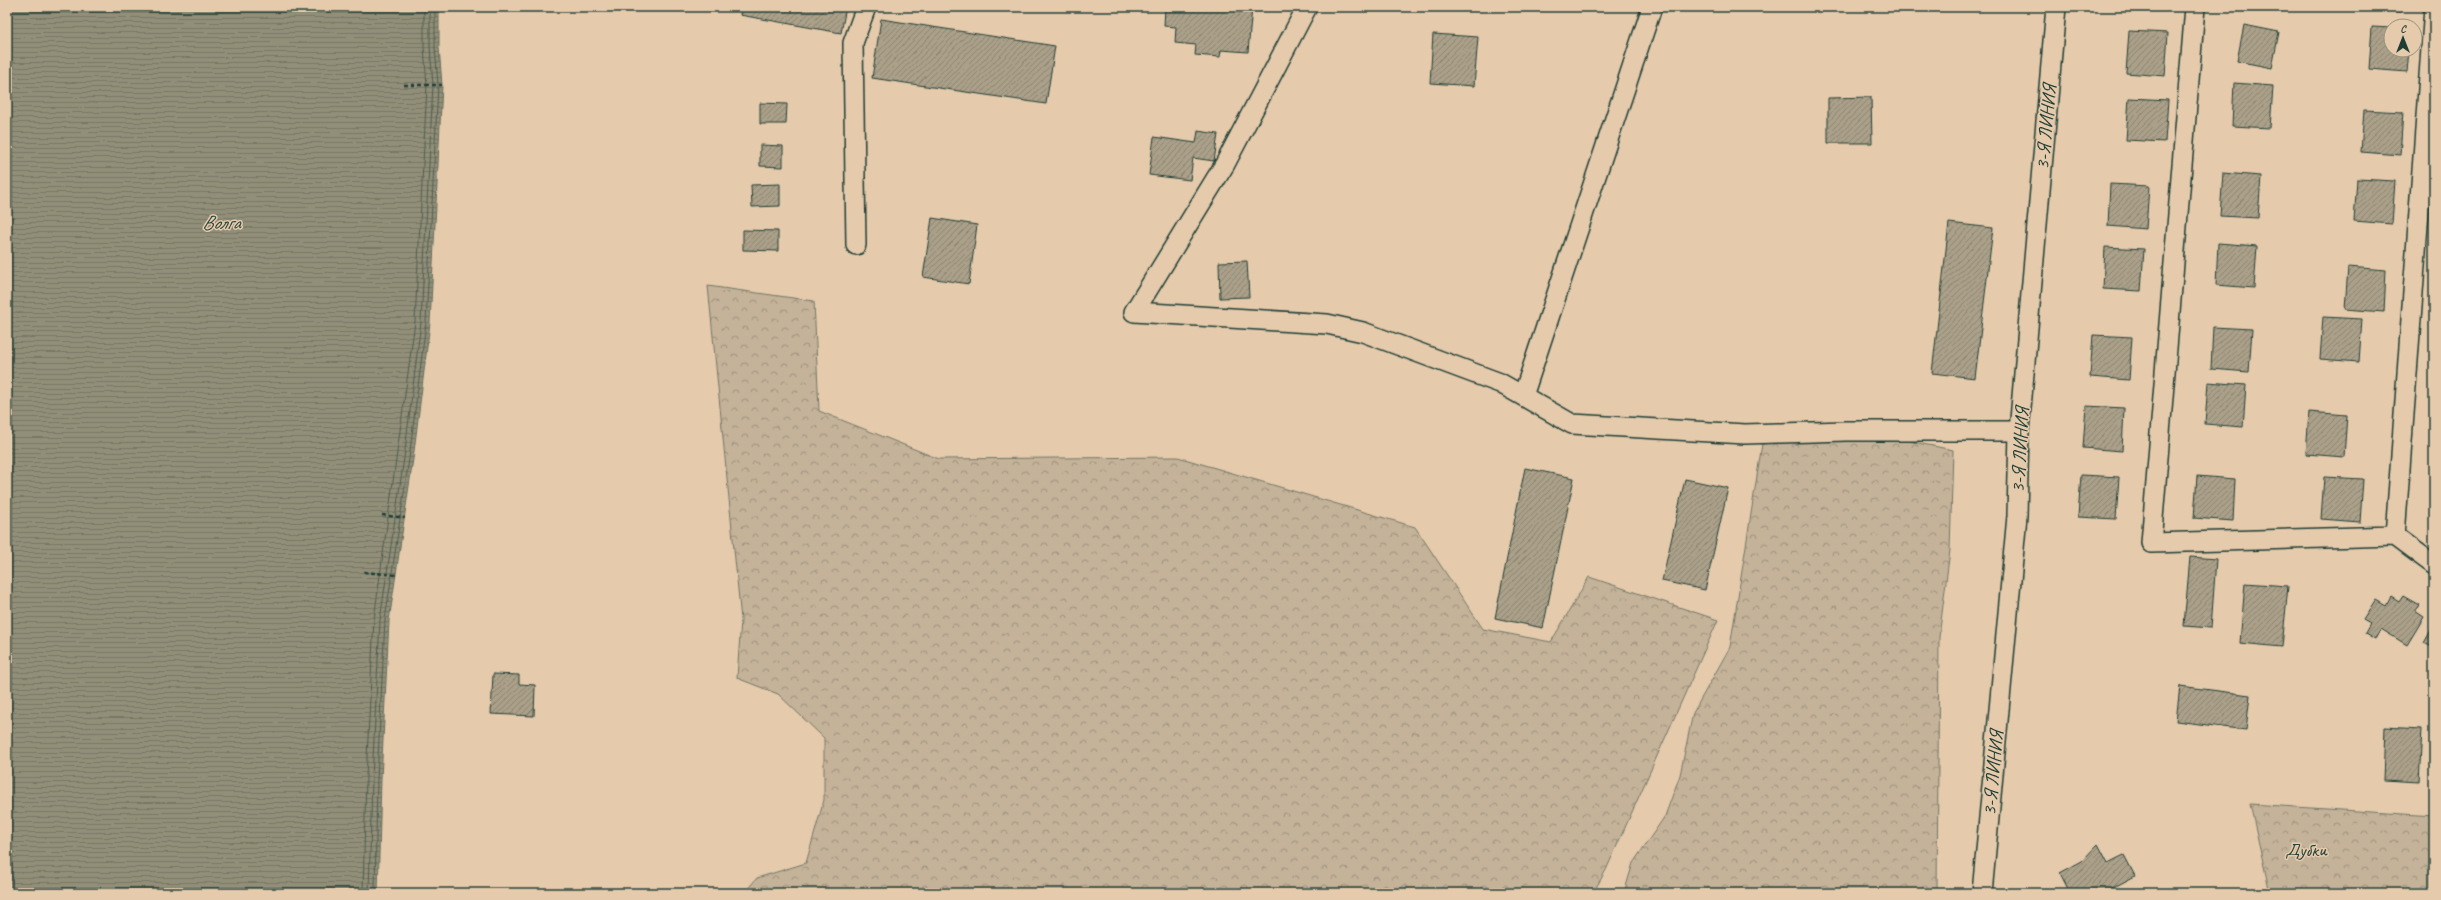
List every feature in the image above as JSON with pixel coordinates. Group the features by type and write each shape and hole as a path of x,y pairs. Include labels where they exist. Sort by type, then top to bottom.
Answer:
{"street":[{"path":"856,245 853,43 866,7"},
{"path":"1307,7 1225,164 1134,312 1327,324 1370,335 1500,383 1572,424 1745,434 1846,431 2020,431"},
{"path":"1523,396 1652,7"},
{"name":"3-Я ЛИНИЯ","path":"1982,893 2017,516 2020,431 2056,7"},
{"path":"2195,7 2152,543 2395,536 2434,565"},
{"path":"2395,536 2434,8"}],"path":[{"path":"404,85 442,85"},
{"path":"382,515 405,518"},
{"path":"364,572 396,575"}],"green space":[{"path":"708,286 814,301 819,411 939,459 1178,457 1415,527 1483,629 1551,642 1589,577 1718,620 1606,870 1593,893 744,893 757,878 806,863 824,800 824,738 778,694 737,678 741,620"},
{"path":"1830,437 1908,441 1953,450 1950,550 1939,637 1937,893 1624,893 1633,863 1665,816 1680,775 1693,713 1730,647 1762,444"},
{"name":"Дубки","path":"2250,804 2434,816 2434,893 2270,893"}],"water":[{"name":"Волга","path":"7,7 439,7 439,47 442,85 430,323 413,459 389,621 381,779 378,893 7,893"}],"building":[{"path":"741,7 846,7 841,33 740,15"},
{"path":"1165,7 1252,7 1248,52 1221,50 1220,57 1195,55 1196,45 1175,43 1176,27 1164,26"},
{"path":"2363,7 2401,7 2401,12 2363,9"},
{"path":"881,19 1055,46 1046,104 872,78"},
{"path":"2244,25 2279,32 2272,68 2237,61"},
{"path":"2372,27 2383,28 2383,58 2408,58 2407,72 2369,69"},
{"path":"2129,31 2168,33 2165,76 2126,73"},
{"path":"1433,34 1478,37 1474,86 1430,83"},
{"path":"2234,83 2273,86 2270,128 2232,126"},
{"path":"1871,97 1872,143 1828,143 1828,98"},
{"path":"2129,98 2168,100 2165,142 2126,140"},
{"path":"760,103 787,104 786,124 760,124"},
{"path":"2364,110 2403,112 2400,155 2361,152"},
{"path":"1198,131 1218,134 1214,161 1193,158 1190,180 1149,175 1154,137 1196,143"},
{"path":"760,145 783,146 783,167 760,166"},
{"path":"2223,173 2261,176 2258,218 2220,216"},
{"path":"2357,179 2395,181 2392,224 2354,221"},
{"path":"780,184 780,206 752,207 751,185"},
{"path":"2110,184 2149,186 2146,229 2108,226"},
{"path":"932,218 977,225 969,284 923,277"},
{"path":"1949,223 1993,228 1975,378 1932,373"},
{"path":"743,230 778,231 778,251 743,250"},
{"path":"2218,243 2257,246 2254,288 2216,285"},
{"path":"2105,247 2144,249 2141,291 2103,289"},
{"path":"1247,261 1249,297 1220,298 1219,262"},
{"path":"2348,267 2386,270 2384,312 2345,309"},
{"path":"2323,317 2362,319 2359,362 2320,359"},
{"path":"2213,327 2252,329 2249,372 2211,369"},
{"path":"2093,335 2132,337 2129,380 2090,377"},
{"path":"2208,382 2246,385 2243,427 2205,424"},
{"path":"2086,406 2124,408 2122,451 2083,448"},
{"path":"2309,412 2347,415 2344,457 2306,454"},
{"path":"1525,468 1574,478 1543,628 1495,618"},
{"path":"2081,475 2119,477 2116,519 2078,517"},
{"path":"2197,476 2235,479 2233,521 2194,518"},
{"path":"2324,477 2363,479 2360,522 2321,519"},
{"path":"1685,479 1728,488 1705,590 1662,581"},
{"path":"2190,557 2216,559 2211,628 2184,626"},
{"path":"2245,583 2288,586 2282,647 2240,643"},
{"path":"2403,596 2419,605 2415,611 2424,617 2407,645 2381,629 2375,639 2365,633 2370,624 2363,620 2376,600 2386,606 2391,597 2399,602"},
{"path":"2434,625 2434,648 2424,643"},
{"path":"493,674 519,675 519,684 535,685 534,716 491,714"},
{"path":"2180,686 2250,695 2246,730 2176,721"},
{"path":"2385,727 2422,729 2419,782 2383,780"},
{"path":"2098,844 2108,863 2124,855 2135,876 2103,893 2070,893 2060,873 2082,861"}]}
